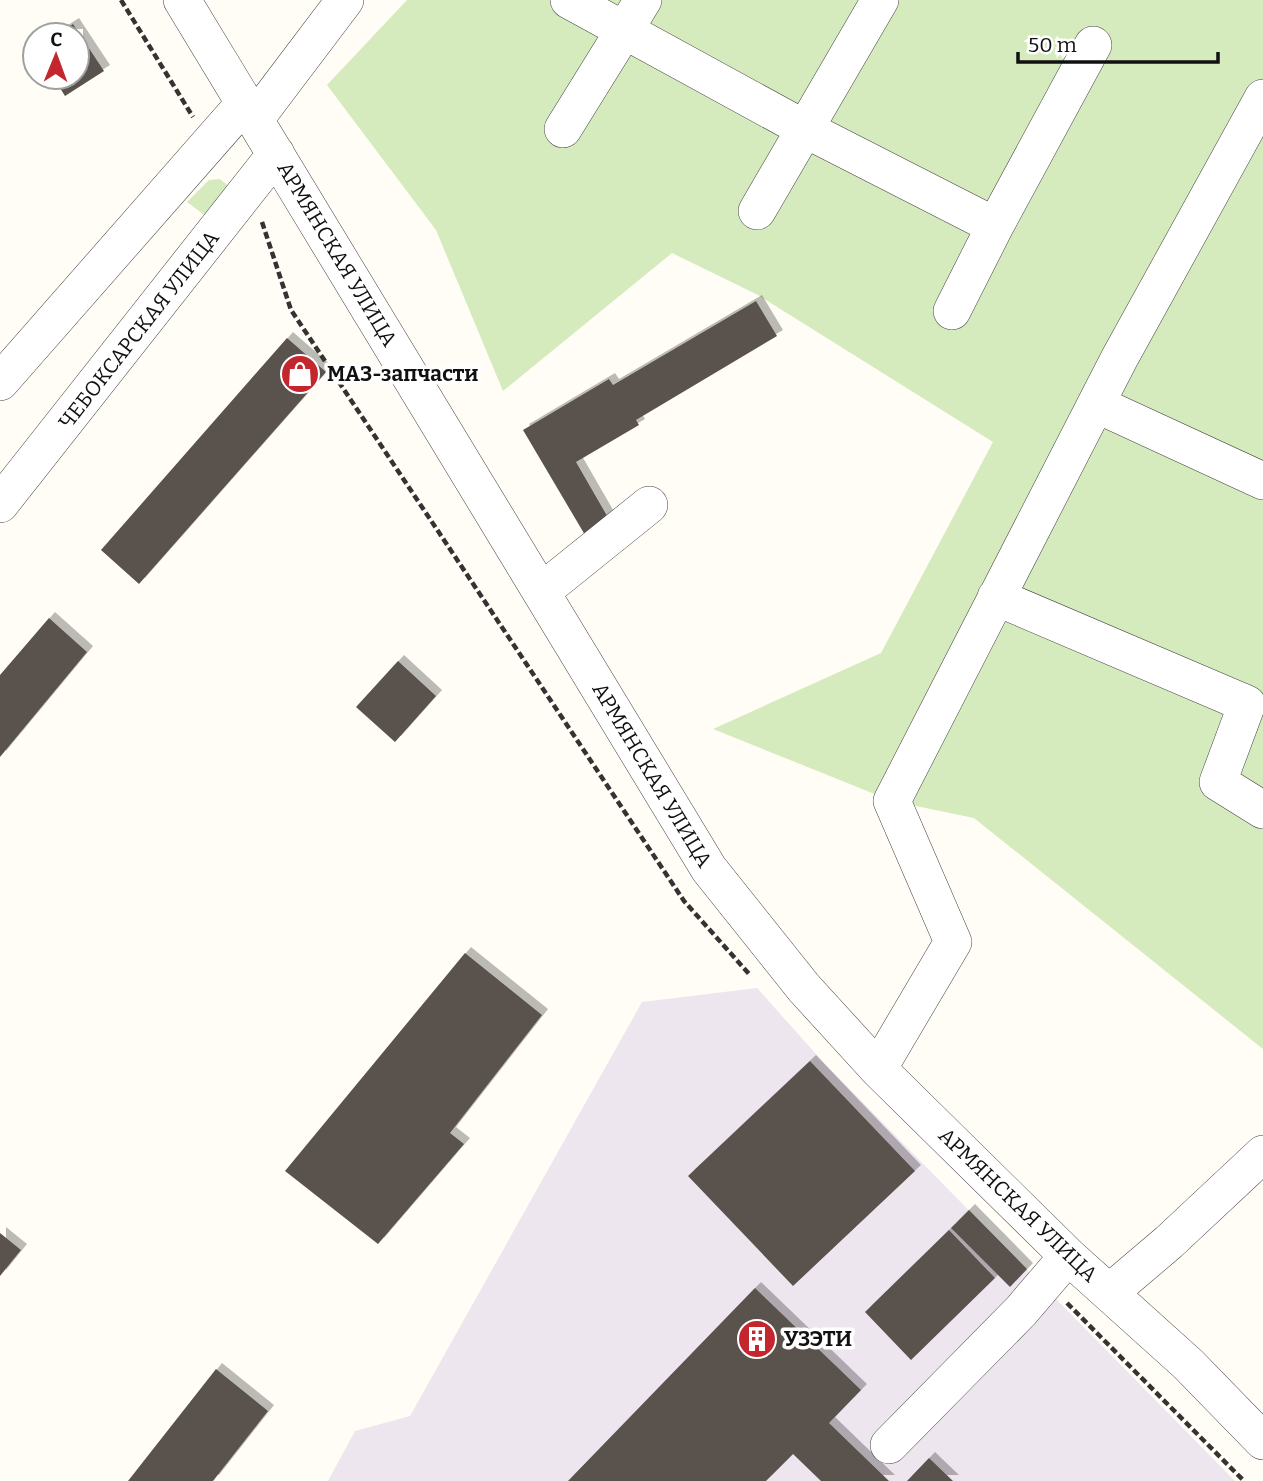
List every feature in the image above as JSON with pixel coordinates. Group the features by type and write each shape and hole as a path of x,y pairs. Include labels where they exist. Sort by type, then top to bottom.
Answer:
{"street":[{"name":"АРМЯНСКАЯ УЛИЦА","path":"182,0 709,869 804,988 878,1069 1068,1256 1188,1364 1263,1441"},
{"path":"0,382 249,112 345,0"},
{"path":"569,0 634,15 805,129 995,226"},
{"path":"757,211 880,0"},
{"path":"563,129 634,15"},
{"path":"952,311 1093,45"},
{"path":"878,1069 953,942 891,801 1096,404 1263,98"},
{"name":"ЧЕБОКСАРСКАЯ УЛИЦА","path":"0,504 276,155"},
{"path":"1096,404 1263,481"},
{"path":"541,592 649,505"},
{"path":"996,597 1247,704 1218,782 1263,810"},
{"path":"1110,1293 1263,1154"},
{"path":"888,1445 1021,1311 1068,1256"}],"shaded area":[{"path":"757,988 825,1064 1235,1481 328,1481 355,1431 410,1416 642,1002"}],"green space":[{"path":"407,0 1263,0 1263,1049 974,818 892,801 713,729 881,653 993,442 758,295 672,253 503,391 436,230 327,85"},
{"path":"220,179 231,188 211,220 187,202 209,180"}],"building":[{"path":"91,51 104,71 91,79"},
{"path":"756,301 777,336 636,420 639,425 576,462 610,521 585,535 523,430 609,379 613,385"},
{"path":"287,338 326,372 139,584 101,550"},
{"path":"49,618 87,652 0,757 0,675"},
{"path":"398,661 436,696 395,742 356,707"},
{"path":"465,953 542,1015 450,1133 464,1144 378,1244 285,1171"},
{"path":"810,1061 915,1171 793,1286 688,1176"},
{"path":"969,1210 1027,1269 1010,1287 951,1228"},
{"path":"949,1230 995,1278 911,1360 865,1312"},
{"path":"0,1233 21,1250 0,1276"},
{"name":"УЗЭТИ","path":"755,1288 861,1390 829,1423 889,1481 821,1481 793,1454 766,1481 568,1481"},
{"path":"216,1369 268,1411 213,1481 128,1481"},
{"path":"929,1458 953,1481 907,1481"}],"place":[{"name":"МАЗ-запчасти","path":"300,374"},
{"name":"УЗЭТИ","path":"757,1339"}]}
